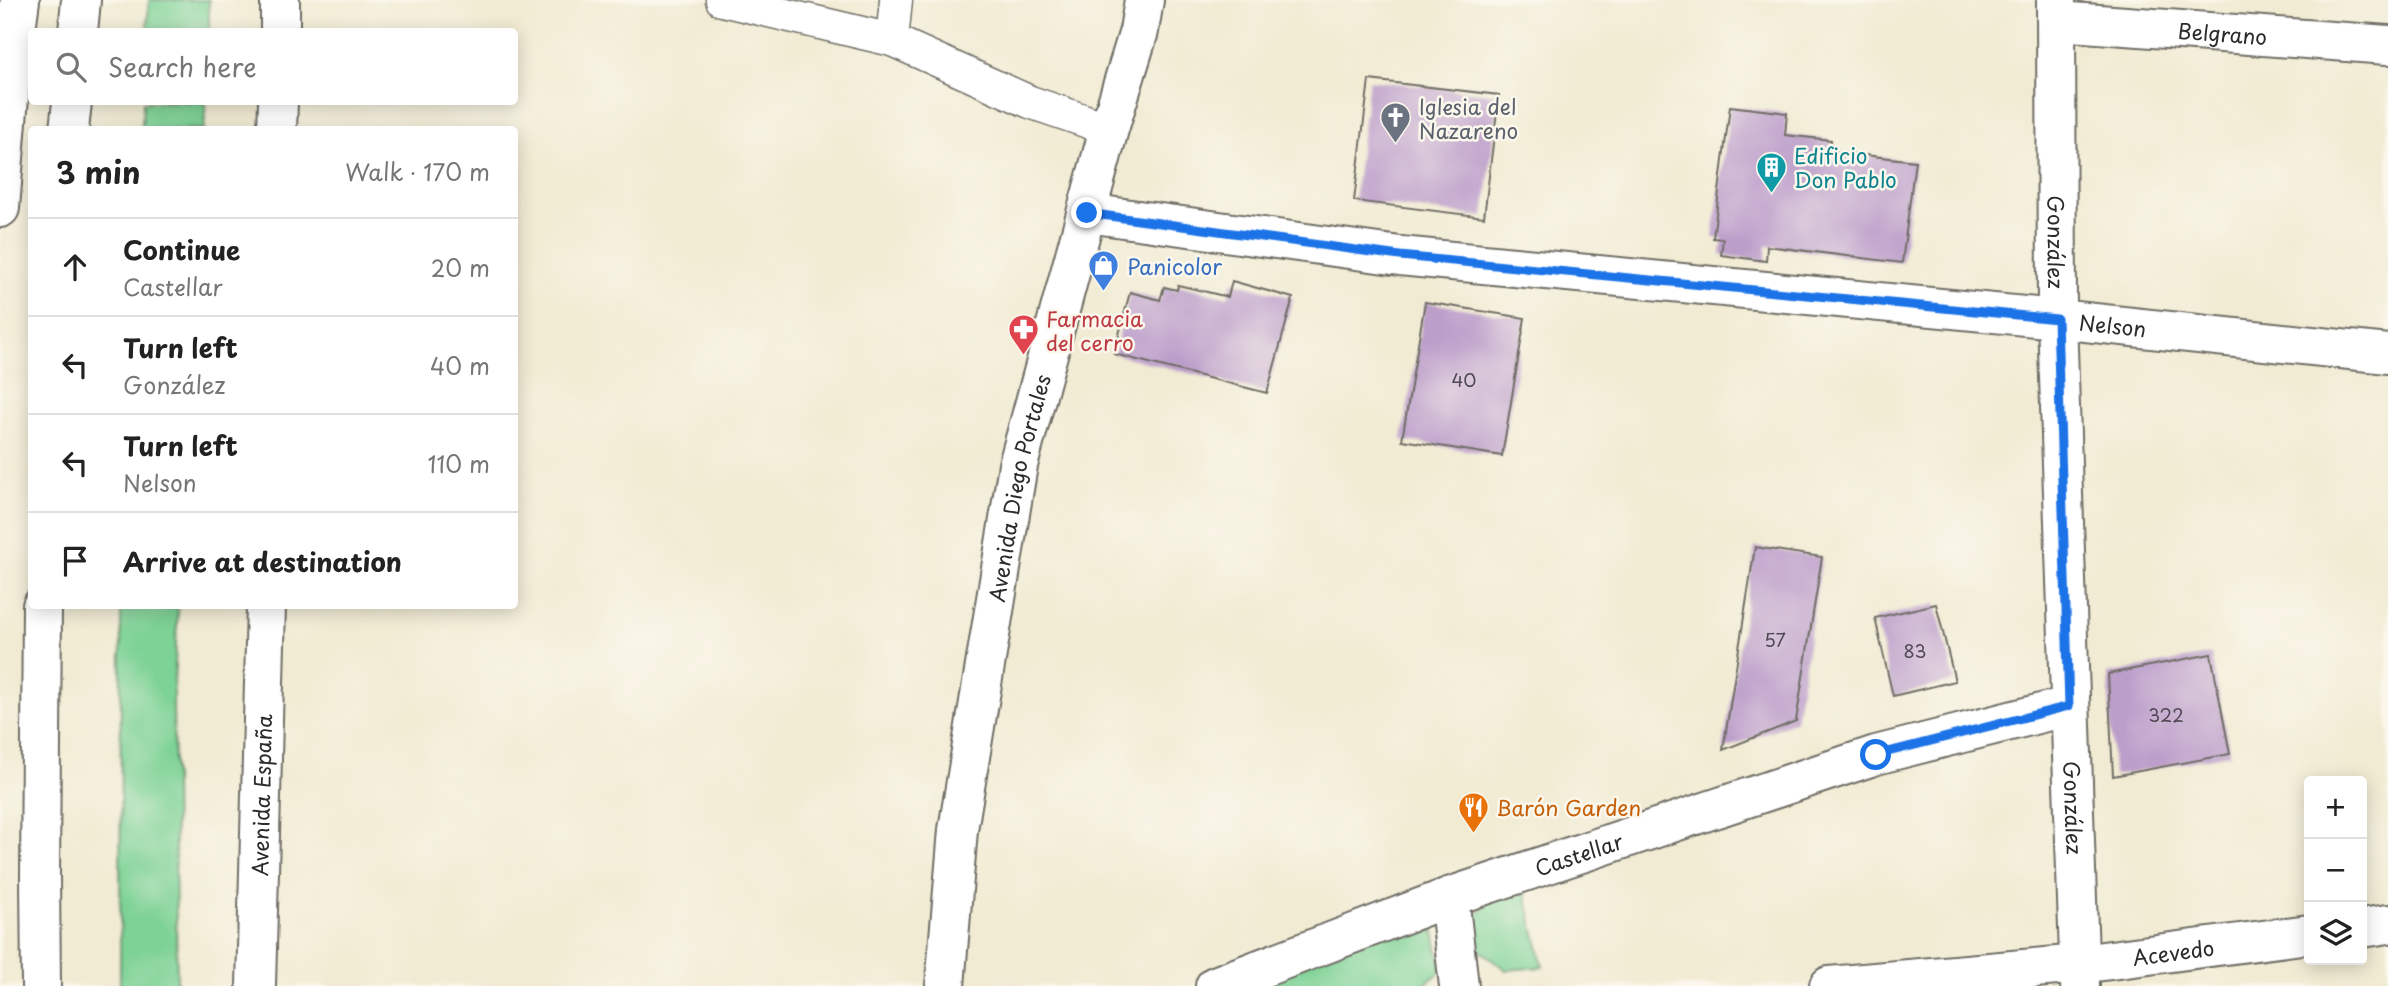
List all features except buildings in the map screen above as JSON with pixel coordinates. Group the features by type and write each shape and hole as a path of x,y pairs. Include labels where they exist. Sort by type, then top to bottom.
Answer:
{"street":[{"path":"0,208 12,60 20,0"},
{"path":"78,28 81,0"},
{"path":"280,28 281,0"},
{"name":"Avenida Diego Portales","path":"945,986 958,830 1018,465 1109,129 1139,32 1144,0"},
{"name":"Belgrano","path":"2056,10 2388,46"},
{"name":"González","path":"2056,10 2057,319 2080,975"},
{"path":"69,126 72,105"},
{"path":"277,126 278,105"},
{"name":"Nelson","path":"1087,213 1400,256 2057,319 2388,354"},
{"path":"41,986 42,609"},
{"name":"Avenida España","path":"256,986 265,609"},
{"name":"Castellar","path":"1215,986 1449,897 1876,755 2069,706"},
{"path":"1449,897 1459,986"},
{"path":"2367,927 2388,925"},
{"name":"Acevedo","path":"1829,986 2080,975 2304,935"}],"lane":[{"path":"722,0 892,40 1030,102 1109,129"},
{"path":"892,40 896,0"}],"green space":[{"path":"149,0 209,0 209,28 147,28"},
{"path":"143,105 206,105 204,126 142,126"},
{"path":"121,609 178,609 173,702 177,986 120,986"},
{"path":"1525,892 1543,967 1506,970 1477,948 1471,922 1489,901"},
{"path":"1400,926 1434,931 1442,971 1422,986 1272,986 1272,976"}],"place":[{"name":"Iglesia del Nazareno","path":"1396,145"},
{"name":"Edificio Don Pablo","path":"1771,194"},
{"name":"Panicolor","path":"1104,293"},
{"name":"Farmacia del cerro","path":"1023,357"},
{"name":"Barón Garden","path":"1473,834"}],"route":[{"path":"1087,213 1400,256 2057,319 2069,706 1876,755"}]}
